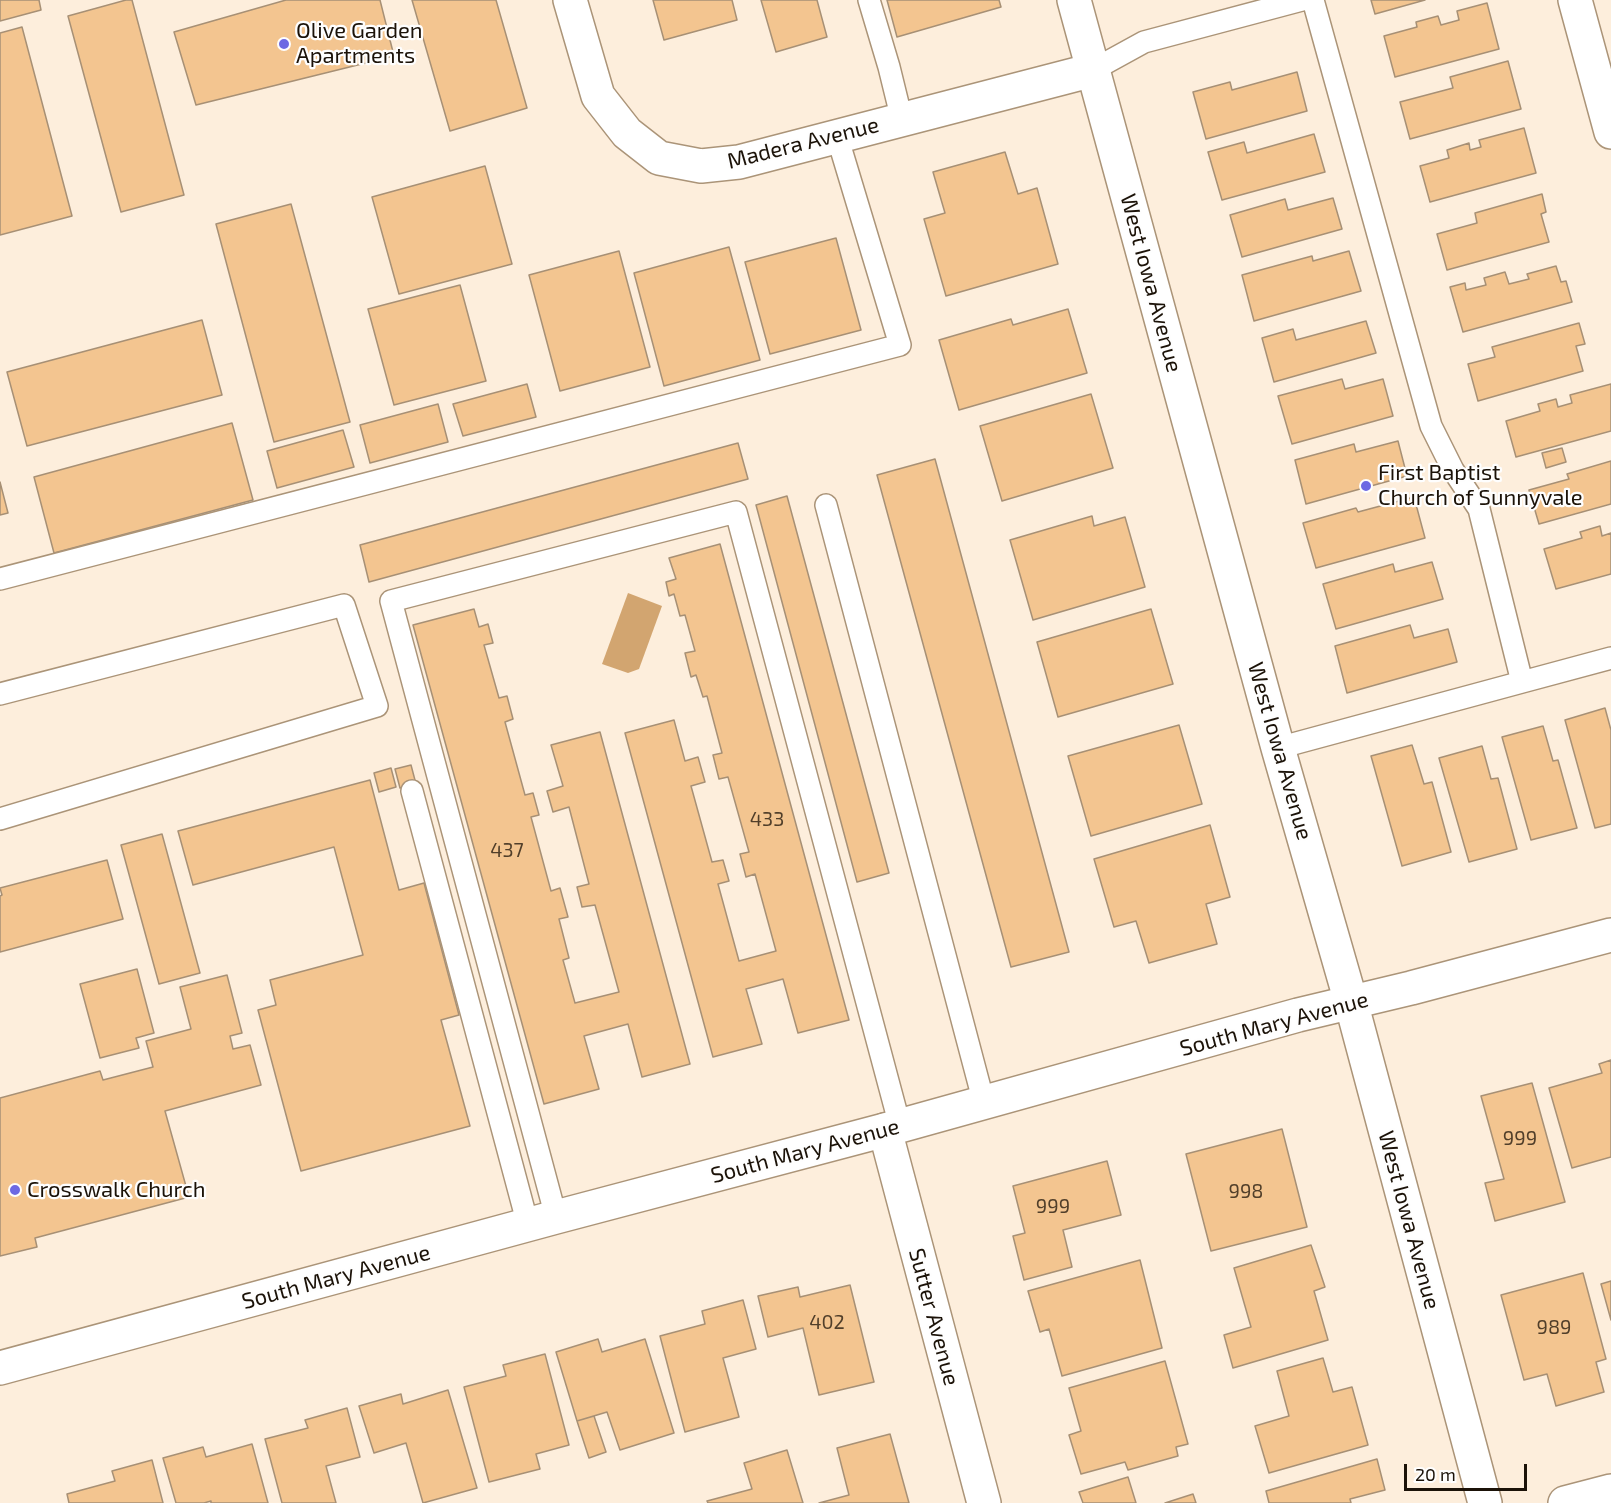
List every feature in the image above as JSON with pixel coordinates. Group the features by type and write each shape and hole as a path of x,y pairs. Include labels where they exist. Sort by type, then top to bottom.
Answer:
{"street":[{"name":"Madera Avenue","path":"570,0 598,96 627,133 659,158 702,166 739,162 1093,70"},
{"name":"West Iowa Avenue","path":"1074,0 1278,748 1351,1002 1485,1503"},
{"path":"1575,0 1611,132"},
{"name":"South Mary Avenue","path":"0,1368 893,1128 1298,1016 1611,935"},
{"name":"Sutter Avenue","path":"893,1128 984,1503"},
{"path":"1565,1503 1611,1491"}],"lane":[{"path":"869,0 902,120"},
{"path":"1093,70 1144,42 1302,0"},
{"path":"1313,0 1431,426 1453,470 1479,509 1522,682"},
{"path":"0,579 900,345 837,136"},
{"path":"826,505 984,1103"},
{"path":"542,1221 391,601 736,512 893,1128"},
{"path":"0,694 344,605 377,706 0,819"},
{"path":"1278,748 1611,658"},
{"path":"412,791 542,1221"}],"shaded area":[{"path":"628,593 662,606 639,669 628,673 602,664"}],"building":[{"path":"0,0 39,0 41,10 0,21"},
{"path":"132,0 184,195 121,212 68,16"},
{"name":"Olive Garden Apartments","path":"286,0 380,0 394,56 196,105 174,32"},
{"path":"412,0 496,0 527,108 450,131"},
{"path":"653,0 732,0 737,20 664,40"},
{"path":"761,0 817,0 827,37 776,52"},
{"path":"887,0 999,0 1001,7 897,37"},
{"path":"1371,0 1425,0 1375,14"},
{"path":"1487,3 1499,49 1395,77 1384,36 1417,27 1416,22 1438,16 1441,25 1459,20 1457,11"},
{"path":"22,27 72,216 0,235 0,33"},
{"path":"1508,61 1521,109 1410,139 1400,102 1453,88 1450,77"},
{"path":"1297,72 1307,111 1206,139 1193,92 1230,82 1232,90"},
{"path":"1524,128 1536,173 1430,202 1420,166 1449,158 1447,150 1469,143 1470,150 1481,147 1479,140"},
{"path":"1314,134 1325,172 1222,200 1208,152 1244,142 1247,153"},
{"path":"1005,152 1018,194 1037,188 1058,264 946,296 924,219 945,213 933,172"},
{"path":"485,166 512,264 399,294 372,197"},
{"path":"1542,194 1546,212 1541,214 1549,242 1447,270 1437,234 1477,223 1475,213"},
{"path":"1333,198 1342,229 1242,257 1230,215 1285,199 1288,210"},
{"path":"291,204 350,422 274,442 216,224"},
{"path":"836,238 861,330 770,354 745,262"},
{"path":"729,247 760,360 664,386 634,273"},
{"path":"619,251 650,367 560,391 529,275"},
{"path":"1349,251 1361,291 1254,321 1242,275 1312,256 1313,261"},
{"path":"1556,266 1561,282 1566,281 1572,302 1463,332 1450,287 1465,283 1466,290 1486,285 1484,278 1505,272 1509,284 1529,279 1527,274"},
{"path":"460,285 486,381 394,405 368,309"},
{"path":"1068,309 1087,373 959,410 939,340 1011,319 1013,325"},
{"path":"202,320 222,395 27,446 7,372"},
{"path":"1366,321 1376,353 1274,382 1262,338 1293,329 1296,340"},
{"path":"1579,323 1585,344 1576,346 1583,371 1478,401 1468,364 1495,357 1492,347"},
{"path":"1342,379 1345,389 1383,379 1393,416 1292,444 1278,396"},
{"path":"527,384 536,417 463,436 453,404"},
{"path":"1611,384 1611,431 1516,457 1506,421 1540,411 1538,404 1556,399 1558,407 1572,403 1570,395"},
{"path":"1091,394 1113,468 1002,501 980,426"},
{"path":"438,404 448,442 370,463 360,425"},
{"path":"232,423 253,500 54,553 34,477"},
{"path":"343,430 354,467 277,488 267,451"},
{"path":"1398,441 1407,476 1306,504 1295,460 1354,444 1356,452"},
{"path":"738,443 748,479 369,582 360,545"},
{"path":"1562,448 1566,462 1546,468 1542,453"},
{"path":"935,459 1069,952 1011,967 877,475"},
{"path":"1611,461 1611,504 1539,524 1529,490 1569,479 1567,474"},
{"path":"0,482 8,513 0,515"},
{"path":"787,496 889,873 857,882 756,505"},
{"path":"1414,497 1425,538 1316,568 1303,523 1356,508 1358,512"},
{"path":"1092,516 1094,526 1125,517 1145,587 1033,620 1010,540"},
{"path":"1600,526 1602,536 1611,533 1611,574 1556,589 1544,549 1582,538 1580,532"},
{"path":"720,544 849,1020 798,1033 783,979 746,989 762,1044 713,1057 625,733 674,720 685,761 698,757 705,782 691,786 712,862 723,860 729,881 718,884 739,961 776,951 755,874 746,877 740,854 749,852 728,777 719,779 713,755 722,753 707,696 703,697 696,675 691,677 685,653 695,651 685,615 680,616 674,594 669,596 666,582 676,579 669,558"},
{"path":"1432,562 1443,599 1336,629 1323,584 1393,564 1395,572"},
{"path":"474,609 479,627 488,624 493,643 484,645 499,698 507,696 513,719 505,722 525,795 533,793 539,815 531,817 551,891 560,888 568,917 559,919 569,958 563,960 575,1003 619,992 595,905 582,907 577,887 589,884 569,807 553,812 547,791 563,786 551,745 600,732 690,1064 642,1077 628,1024 584,1036 599,1089 544,1104 413,625"},
{"path":"1151,609 1173,684 1058,717 1037,642"},
{"path":"1410,625 1414,638 1448,629 1457,662 1347,693 1335,646"},
{"path":"1605,708 1611,730 1611,824 1595,828 1565,720"},
{"path":"1179,725 1202,804 1091,836 1068,756"},
{"path":"1543,726 1553,761 1558,760 1577,828 1531,840 1502,737"},
{"path":"1412,745 1424,784 1432,782 1451,852 1402,866 1371,756"},
{"path":"1482,746 1491,779 1498,778 1517,849 1469,862 1439,758"},
{"path":"411,765 416,784 400,788 395,769"},
{"path":"391,768 396,787 379,792 374,773"},
{"path":"370,780 399,890 424,883 459,1015 441,1020 470,1126 301,1171 258,1010 276,1005 270,980 363,955 334,847 193,885 178,831"},
{"path":"1210,825 1230,897 1206,904 1217,944 1149,963 1136,921 1114,927 1094,859"},
{"path":"162,834 200,973 159,984 121,845"},
{"path":"107,860 123,919 0,952 0,896 2,895 0,888"},
{"path":"137,969 154,1033 136,1038 139,1048 100,1058 80,984"},
{"path":"227,975 242,1033 230,1036 233,1049 250,1045 261,1085 165,1111 189,1197 35,1238 37,1247 0,1256 0,1098 100,1071 103,1080 153,1067 146,1041 191,1029 180,987"},
{"path":"1611,1060 1611,1157 1572,1168 1549,1088 1602,1073 1599,1064"},
{"path":"1532,1083 1565,1202 1495,1221 1485,1183 1504,1179 1481,1096"},
{"path":"1282,1129 1307,1227 1211,1251 1186,1154"},
{"path":"1107,1161 1121,1215 1063,1230 1072,1267 1024,1280 1013,1236 1025,1233 1013,1186"},
{"path":"1311,1245 1325,1287 1314,1291 1328,1340 1233,1368 1224,1335 1251,1327 1234,1268"},
{"path":"1140,1260 1162,1348 1062,1376 1049,1329 1040,1332 1028,1291"},
{"path":"1583,1273 1606,1359 1596,1362 1604,1392 1556,1406 1547,1374 1524,1380 1501,1295"},
{"path":"1611,1281 1611,1320 1601,1284"},
{"path":"850,1285 874,1382 819,1395 803,1328 768,1337 758,1296 798,1287 800,1297"},
{"path":"743,1300 756,1349 723,1358 739,1417 685,1432 660,1336 705,1324 702,1311"},
{"path":"598,1339 602,1352 645,1339 674,1433 620,1450 607,1412 577,1421 556,1352"},
{"path":"545,1354 569,1445 536,1454 540,1469 489,1482 464,1387 506,1376 503,1365"},
{"path":"1323,1358 1333,1392 1352,1387 1368,1445 1269,1473 1255,1426 1289,1416 1277,1371"},
{"path":"1165,1361 1188,1444 1176,1447 1178,1456 1128,1470 1125,1462 1081,1474 1069,1435 1081,1431 1069,1388"},
{"path":"448,1390 477,1488 423,1503 406,1443 374,1453 359,1406 401,1394 403,1404"},
{"path":"347,1408 360,1457 326,1466 336,1503 282,1503 265,1439 308,1428 305,1420"},
{"path":"594,1416 606,1452 589,1458 577,1421"},
{"path":"890,1434 909,1503 819,1503 849,1495 837,1448"},
{"path":"252,1444 268,1503 211,1503 211,1501 176,1503 163,1458 203,1447 206,1457"},
{"path":"787,1450 803,1503 708,1503 707,1501 752,1489 744,1463"},
{"path":"1377,1459 1385,1490 1350,1499 1351,1503 1269,1503 1266,1491"},
{"path":"152,1460 163,1503 69,1503 67,1494 115,1481 112,1471"},
{"path":"1128,1477 1136,1503 1083,1503 1079,1492"},
{"path":"1193,1494 1196,1503 1165,1503"}],"place":[{"name":"Olive Garden Apartments","path":"284,44"},
{"name":"First Baptist Church of Sunnyvale","path":"1366,486"},
{"name":"Crosswalk Church","path":"15,1190"}]}
